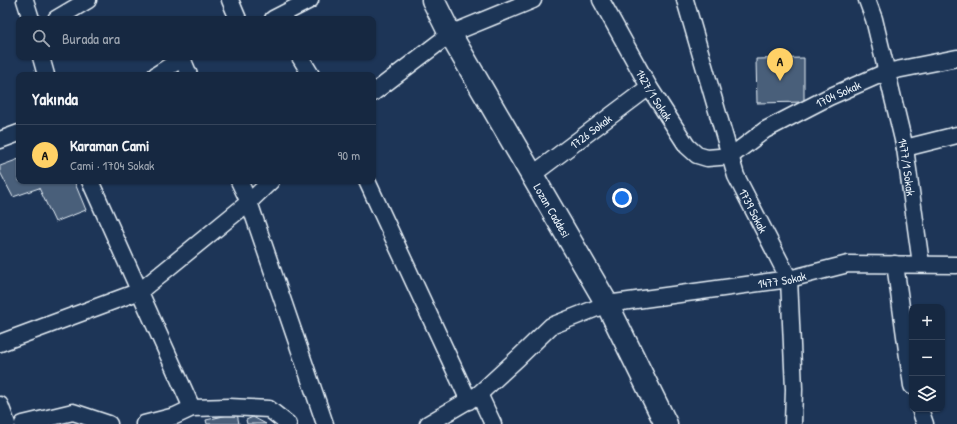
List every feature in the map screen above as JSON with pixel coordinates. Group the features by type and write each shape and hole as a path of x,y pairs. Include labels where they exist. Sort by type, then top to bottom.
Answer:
{"main road":[{"name":"Lozan Caddesi","path":"433,0 450,34 607,304 666,424"}],"street":[{"path":"25,0 30,16"},
{"path":"61,16 88,0"},
{"path":"230,0 237,16"},
{"path":"281,16 310,0"},
{"path":"376,91 450,34 533,0"},
{"name":"1427/1 Sokak","path":"601,0 649,86 687,146 697,155 707,158 731,156"},
{"name":"1739 Sokak","path":"685,0 736,176 789,279 794,389 793,424"},
{"name":"1477/1 Sokak","path":"867,0 874,19 905,148 921,264"},
{"name":"1704 Sokak","path":"731,156 765,130 829,97 886,72 957,58"},
{"path":"42,60 45,72"},
{"path":"161,72 180,60"},
{"path":"184,60 188,72"},
{"path":"302,60 309,72"},
{"name":"1726 Sokak","path":"532,175 649,86"},
{"path":"0,140 16,134"},
{"path":"905,148 957,135"},
{"path":"91,184 192,408"},
{"path":"240,184 249,202 325,424"},
{"path":"0,343 140,291 249,202 268,184"},
{"path":"368,184 474,397 493,424"},
{"name":"1477 Sokak","path":"428,424 474,397 551,326 607,304 789,279 848,264 957,265"},
{"path":"895,264 911,376"},
{"path":"0,405 7,424"},
{"path":"144,424 176,420 192,408 230,407 269,409 288,424"},
{"path":"23,424 73,412 109,424"},
{"path":"921,412 925,424"}],"building":[{"path":"804,58 804,102 757,103 756,59"},
{"path":"16,160 16,184 75,184 86,210 55,222 39,188 13,197 0,172 0,166"},
{"path":"237,413 239,424 207,424 206,420"},
{"path":"253,417 266,424 247,424 246,420"}],"place":[{"name":"Karaman Cami","path":"780,81"}]}
